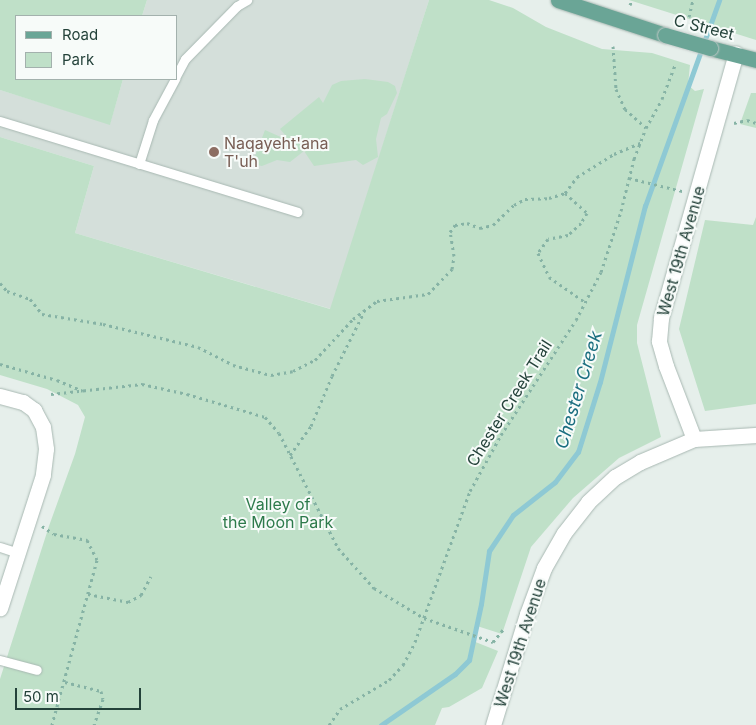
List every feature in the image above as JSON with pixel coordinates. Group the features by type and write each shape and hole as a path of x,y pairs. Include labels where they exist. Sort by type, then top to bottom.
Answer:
{"main road":[{"name":"C Street","path":"558,0 665,35 756,60"}],"street":[{"name":"West 19th Avenue","path":"493,725 527,614 544,568 564,533 588,502 615,477 640,462 694,439 666,366 659,341 661,318 736,53"},
{"path":"0,396 23,402 34,410 43,427 46,449 43,475 0,608"},
{"path":"694,439 756,435"}],"lane":[{"path":"178,73 185,59 237,6 247,0"},
{"path":"139,164 153,120 174,80"},
{"path":"0,121 297,212"},
{"path":"0,547 18,553"},
{"path":"0,660 37,670"}],"path":[{"path":"630,5 632,0"},
{"path":"689,17 693,0"},
{"path":"613,46 616,89 625,109 646,128"},
{"name":"Chester Creek Trail","path":"329,725 340,709 390,680 403,666 424,618 470,491 501,435 585,302 601,272 646,128 662,99 674,65"},
{"path":"734,123 747,120 756,123"},
{"path":"0,283 6,291 30,299 42,314 103,324 198,347 233,365 271,375 293,371 315,360 353,319 377,301 428,294 452,269 454,256 450,232 455,225 467,222 480,228 493,225 514,205 525,199 549,198 565,194 577,178 614,154 642,142"},
{"path":"630,178 666,187"},
{"path":"565,194 587,213 581,223 568,235 548,239 538,253 548,277 585,302"},
{"path":"290,456 310,426 332,376 364,312"},
{"path":"0,364 57,380 84,391"},
{"path":"51,394 142,384 250,411 264,417 280,433 338,548 353,567 374,588 424,618 493,642"},
{"path":"41,525 54,534 87,540 98,560 52,725"},
{"path":"88,594 128,602 141,595 151,576"},
{"path":"65,682 101,691 103,698 94,725"}],"shaded area":[{"name":"Naqayeht'ana T'uh","path":"147,0 429,0 331,309 75,233 94,166 0,137 0,90 110,124 123,80 178,80 178,15 142,15"}],"green space":[{"path":"0,0 147,0 142,15 15,15 15,80 123,80 110,125 0,90"},
{"name":"Valley of the Moon Park","path":"429,0 489,0 513,8 546,27 602,49 652,53 690,65 688,85 695,91 704,89 637,325 637,343 661,437 619,458 573,498 531,547 502,634 477,626 473,641 498,651 482,688 449,707 442,708 435,725 0,725 0,679 49,526 75,454 85,417 78,405 47,389 0,375 0,137 94,166 75,233 330,309"},
{"path":"629,0 756,0 756,40"},
{"path":"365,79 388,82 395,86 397,93 387,114 381,118 376,139 378,157 363,165 356,160 314,166 304,151 290,162 277,160 262,166 252,164 265,130 283,138 286,136 280,129 319,97 323,103 332,85 341,81"},
{"path":"751,93 756,93 756,128 740,124"},
{"path":"756,217 756,404 705,411 679,329 705,220 753,225"}],"waterway":[{"name":"Chester Creek","path":"381,725 455,674 469,660 481,604 489,551 513,515 555,482 578,452 600,382 645,206 719,0"}],"place":[{"name":"Naqayeht'ana T'uh","path":"214,152"}]}
